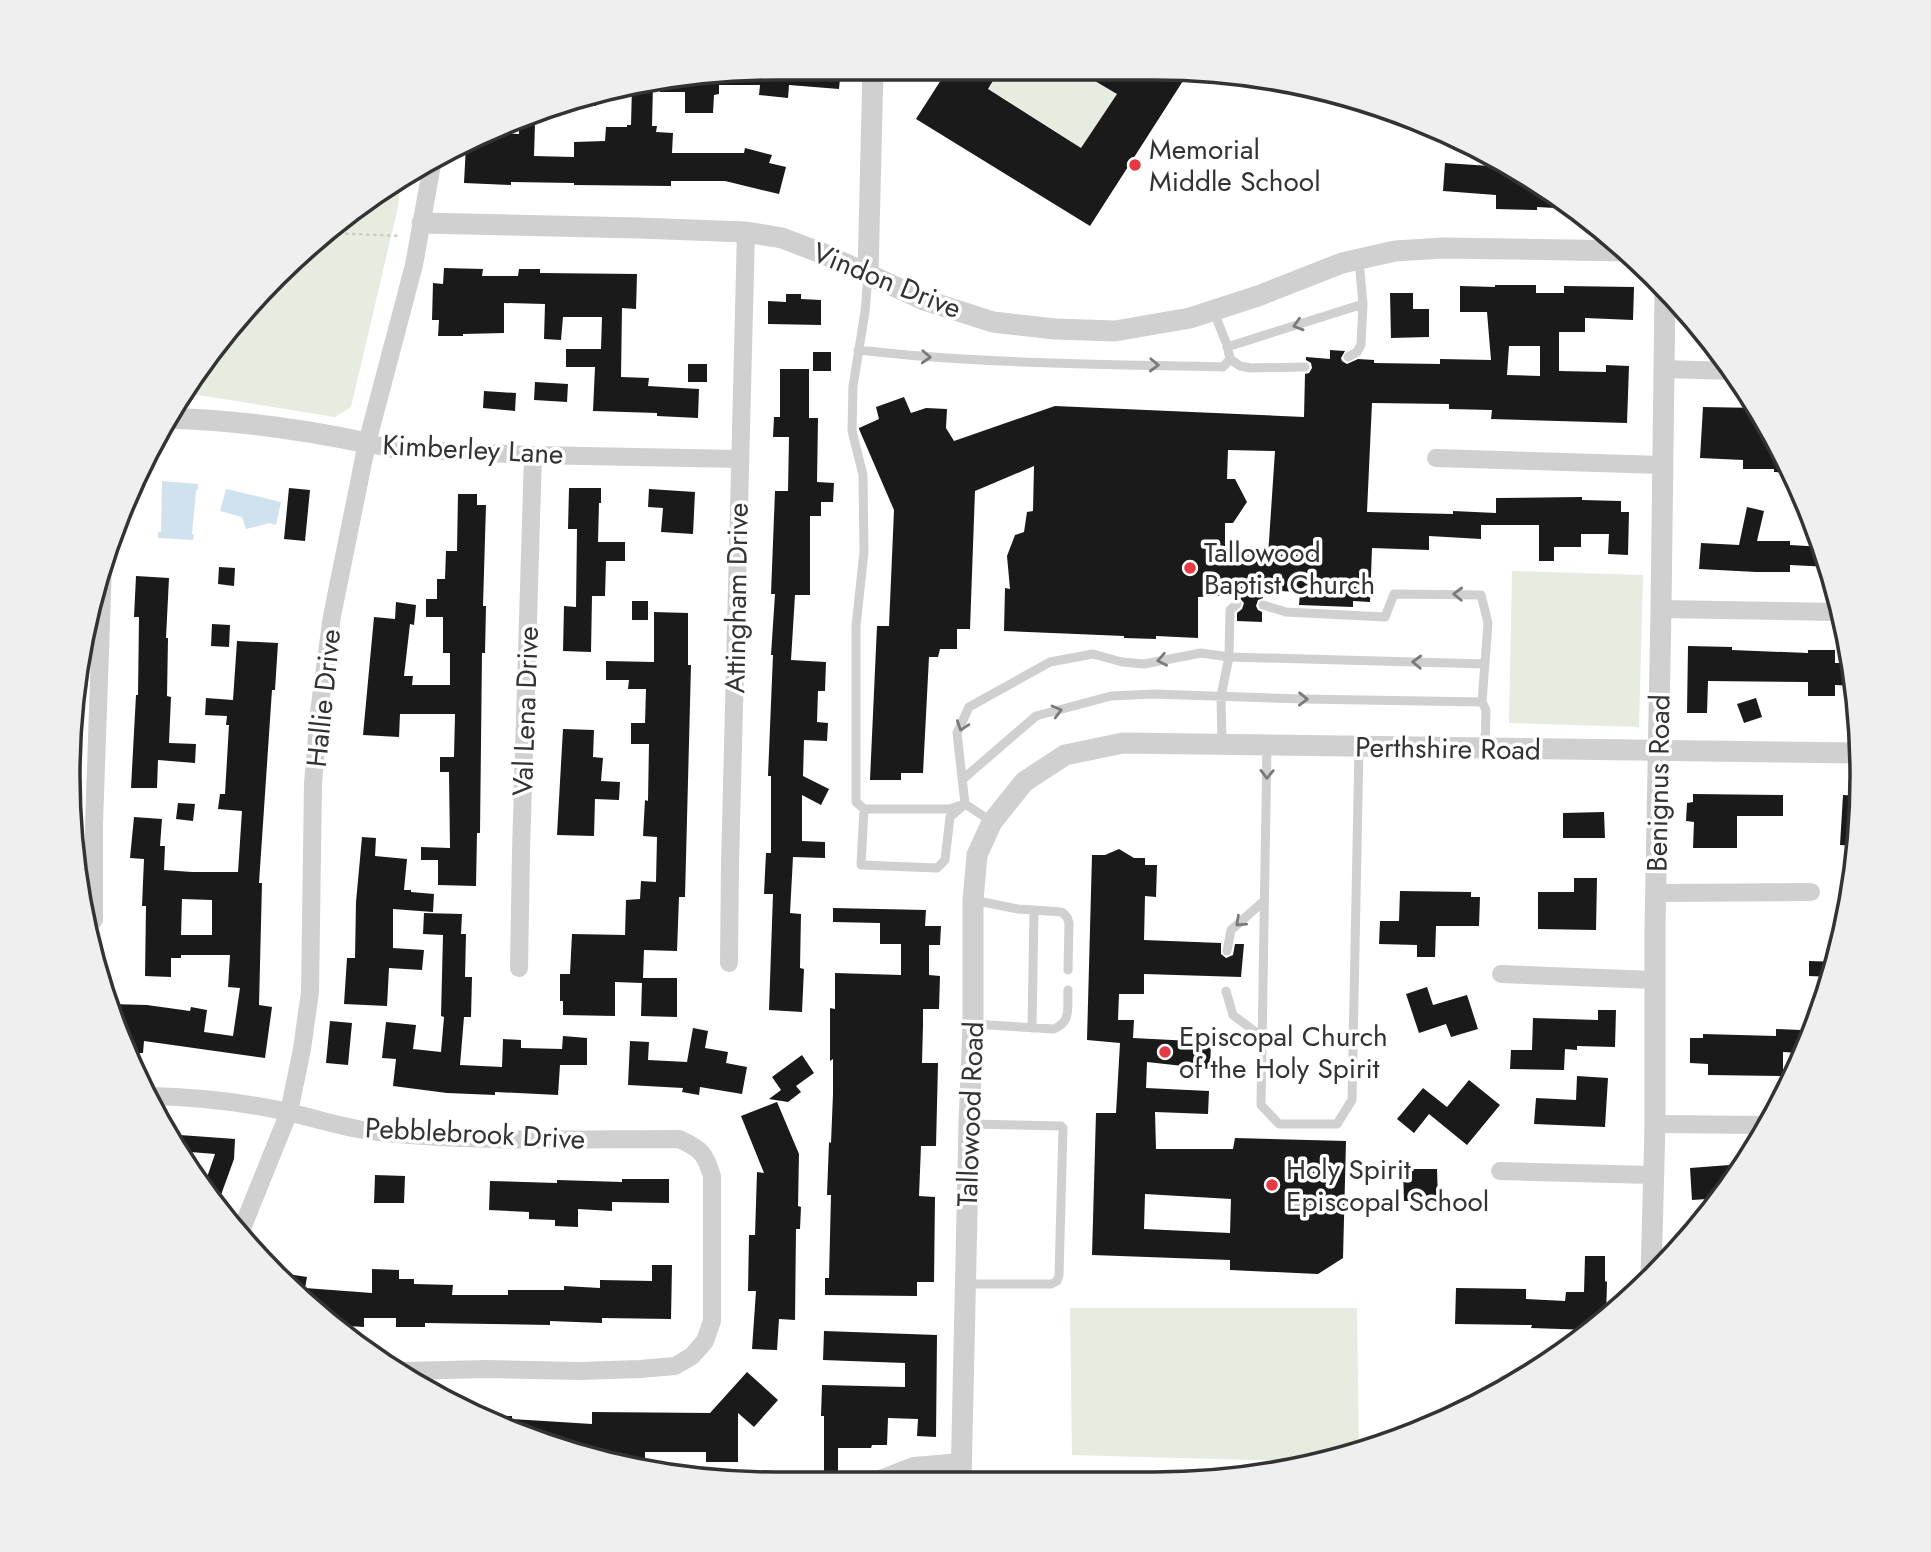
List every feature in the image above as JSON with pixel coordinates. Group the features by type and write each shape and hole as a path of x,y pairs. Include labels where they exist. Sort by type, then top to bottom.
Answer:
{"street":[{"path":"868,274 873,80"},
{"name":"Hallie Drive","path":"244,1224 289,1112 302,1049 310,992 311,838 319,712 332,616 367,443 414,265 431,173"},
{"name":"Vindon Drive","path":"421,229 746,232 782,238 824,254 924,300 993,322 1055,329 1115,331 1190,318 1350,261"},
{"name":"Attingham Drive","path":"729,963 746,232"},
{"path":"1350,261 1395,251 1443,248 1611,251"},
{"name":"Benignus Road","path":"1651,1264 1665,303"},
{"path":"1663,369 1719,371"},
{"name":"Kimberley Lane","path":"180,418 263,425 393,449 739,459"},
{"name":"Val Lena Drive","path":"519,968 520,851 533,455"},
{"path":"1436,458 1662,465"},
{"path":"94,912 94,824 102,607"},
{"path":"1661,609 1831,612"},
{"name":"Perthshire Road","path":"1042,770 1065,755 1123,743 1849,753"},
{"name":"Tallowood Road","path":"961,1472 973,1024 973,900 977,855 992,822 1024,782 1042,770"},
{"path":"1656,893 1811,892"},
{"path":"1501,974 1654,980"},
{"name":"Pebblebrook Drive","path":"159,1097 228,1101 367,1130 440,1137 525,1140 680,1139 699,1149 708,1161 712,1176 712,1321 705,1341 692,1356 674,1366 640,1369 416,1371"},
{"path":"1655,1124 1756,1125"},
{"path":"1500,1171 1652,1175"},
{"path":"898,1472 914,1466 961,1462"}],"lane":[{"path":"1348,357 1357,352 1361,345 1363,304 1350,261"},
{"path":"868,274 853,386 852,431 863,475 864,552 856,626 856,802 864,809 949,809 965,804"},
{"path":"1227,347 1363,304"},
{"path":"1213,310 1230,359 1240,366 1305,367"},
{"path":"858,350 978,360 1223,367 1230,359"},
{"path":"1263,605 1286,612 1385,617 1394,594 1482,595 1488,624 1482,702 1486,710 1485,748"},
{"path":"1222,743 1221,696 1229,657 1230,610 1237,604"},
{"path":"965,804 957,733 969,707 1050,662 1093,654 1122,662 1144,664 1201,653 1229,657 1485,664"},
{"path":"963,779 1037,716 1111,696 1153,694 1482,702"},
{"path":"1267,745 1261,1105 1279,1124 1337,1124 1352,1100 1359,747"},
{"path":"864,809 861,865 937,868 945,860 950,817 965,804"},
{"path":"965,804 992,822"},
{"path":"973,900 1018,909 1062,912 1069,923 1068,970"},
{"path":"1227,951 1231,930 1264,901"},
{"path":"1032,1028 1034,910"},
{"path":"973,1024 1054,1030 1067,1018 1068,990"},
{"path":"1226,991 1233,1015 1262,1037"},
{"path":"965,1284 1051,1284 1057,1281 1061,1208 1063,1128 969,1124"}],"path":[{"path":"342,232 421,229"}],"shaded area":[{"path":"994,80 1102,80 1117,94 1079,152 1071,141 1000,96 996,99 986,93"},
{"path":"400,192 351,407 335,417 195,395 224,353 284,284 353,224"},
{"path":"1512,571 1643,575 1639,727 1509,723"},
{"path":"1070,1308 1357,1308 1359,1441 1276,1461 1072,1455"}],"water":[{"path":"162,481 198,484 193,540 158,538 158,532 161,532"},
{"path":"226,489 281,502 276,525 270,523 246,529 242,517 220,511"}],"building":[{"path":"840,80 839,89 789,85 788,98 759,95 760,85 719,85 719,94 714,95 713,113 685,113 685,92 660,92 685,86 731,82"},
{"name":"Memorial Middle School","path":"941,80 993,80 988,89 1081,148 1117,94 1096,80 1183,81 1090,226 916,119"},
{"path":"653,92 652,126 657,126 656,132 673,133 672,153 744,153 745,148 772,155 769,163 786,167 779,194 725,181 671,181 671,186 464,183 466,153 509,134 519,134 519,130 535,123 534,156 574,157 574,142 605,141 606,127 631,125 632,96"},
{"path":"1445,163 1488,166 1555,208 1496,209 1496,195 1443,191"},
{"path":"444,268 483,269 482,276 518,276 519,269 540,269 540,273 637,274 636,309 622,308 621,377 649,378 648,386 699,389 698,418 657,416 657,413 593,411 595,367 566,367 566,349 601,349 602,317 563,317 561,340 544,339 545,304 504,303 504,333 438,336 439,320 432,320 433,283 443,284"},
{"name":"Tallowood Baptist Church","path":"1536,285 1536,293 1564,293 1564,286 1634,287 1633,320 1585,318 1585,332 1559,332 1559,371 1606,372 1606,365 1629,366 1627,423 1491,419 1492,410 1449,409 1449,404 1372,403 1367,512 1496,513 1496,498 1582,497 1582,500 1621,501 1621,512 1629,512 1628,555 1608,554 1609,534 1581,534 1581,547 1554,547 1554,561 1539,561 1539,525 1481,525 1481,539 1429,536 1429,550 1372,548 1370,602 1353,601 1353,607 1299,605 1300,592 1263,590 1263,598 1258,600 1256,606 1262,612 1262,622 1237,621 1237,613 1244,603 1237,595 1198,597 1198,638 1124,638 1004,631 1005,588 1010,589 1007,556 1015,535 1024,532 1027,512 1033,511 1034,466 975,491 970,629 957,629 957,649 940,649 938,657 929,657 923,773 901,773 901,780 870,780 877,626 889,626 894,510 859,429 879,419 876,407 904,397 911,413 926,408 947,409 946,428 954,441 1055,406 1304,417 1305,374 1312,368 1306,357 1330,359 1330,350 1345,351 1341,358 1347,364 1358,359 1374,360 1374,363 1440,364 1440,359 1491,360 1487,312 1460,312 1460,286","holes":["1509,346 1540,346 1540,376 1507,375","1228,450 1275,451 1268,556 1225,555 1225,523 1233,523 1247,502 1235,479 1227,479"]},
{"path":"1390,293 1413,293 1413,309 1429,309 1429,337 1391,338"},
{"path":"786,294 801,294 801,299 821,300 821,325 768,324 768,301 786,302"},
{"path":"813,352 831,352 831,371 813,371"},
{"path":"688,364 707,364 707,382 688,382"},
{"path":"780,369 809,369 809,418 818,418 817,482 834,483 833,502 821,502 821,516 810,516 810,595 795,595 791,660 826,662 825,691 818,691 817,722 828,723 827,741 804,740 803,776 829,789 821,805 802,795 802,841 825,842 825,858 793,857 790,913 801,914 800,968 804,969 802,1012 769,1010 773,894 764,894 766,853 771,853 771,776 768,776 775,594 771,594 775,491 788,491 789,437 773,437 774,417 780,417"},
{"path":"535,382 568,384 567,402 534,400"},
{"path":"484,391 516,393 515,411 483,408"},
{"path":"1703,407 1744,408 1781,472 1774,472 1774,469 1743,469 1743,460 1700,458"},
{"path":"289,488 310,490 305,541 284,539"},
{"path":"569,488 601,488 598,542 625,542 625,561 606,561 605,596 592,596 591,652 563,651 564,606 576,607 577,529 568,529"},
{"path":"649,489 695,492 693,534 661,532 663,508 648,507"},
{"path":"458,494 477,494 477,505 486,505 483,606 486,606 485,653 482,653 480,833 477,833 476,886 438,885 438,860 421,860 421,847 450,848 449,772 440,772 440,757 454,757 455,714 400,714 399,737 363,735 374,617 395,619 396,602 416,605 414,625 410,624 404,676 413,676 412,685 450,685 450,653 443,653 443,617 426,617 426,599 437,599 437,579 445,579 446,551 457,551"},
{"path":"1747,507 1764,511 1757,541 1790,541 1790,545 1812,546 1818,566 1790,565 1790,572 1699,569 1701,543 1739,545"},
{"path":"219,567 235,568 234,586 218,584"},
{"path":"136,576 169,578 166,638 167,696 171,697 169,743 196,744 195,763 158,760 157,788 131,788 138,695 139,617 134,617"},
{"path":"632,601 648,601 648,620 632,620"},
{"path":"654,612 688,613 688,665 691,665 685,897 679,897 677,951 644,950 643,978 677,978 677,1017 641,1016 642,983 615,982 615,1016 563,1015 560,974 570,974 572,934 625,935 626,900 640,899 641,881 656,882 657,837 643,836 645,800 648,801 649,744 631,744 631,723 645,723 646,689 628,689 629,680 606,680 606,661 654,662"},
{"path":"212,624 230,625 229,647 211,646"},
{"path":"237,641 278,643 275,690 272,690 259,883 262,883 259,1005 272,1007 265,1058 144,1041 143,1053 138,1053 119,1004 190,1011 191,1007 207,1010 204,1032 233,1036 240,988 228,987 230,955 181,955 181,958 171,958 171,977 145,976 146,906 142,906 144,859 130,858 134,817 162,819 160,846 165,846 164,870 238,872 242,811 218,809 220,794 225,794 229,725 226,725 227,716 205,715 206,698 233,700","holes":["182,899 212,900 212,935 181,935"]},
{"path":"1688,646 1808,653 1808,650 1835,650 1835,663 1841,663 1845,685 1835,685 1835,696 1808,696 1808,682 1708,681 1707,713 1687,713"},
{"path":"1756,698 1762,717 1744,723 1737,704"},
{"path":"563,729 594,730 593,757 603,758 601,781 620,782 619,800 595,799 594,836 557,835"},
{"path":"1693,794 1783,795 1783,816 1737,816 1737,848 1693,848 1694,822 1686,821 1687,803 1693,802"},
{"path":"1843,795 1850,795 1847,845 1840,845"},
{"path":"178,803 195,804 193,821 176,819"},
{"path":"1604,812 1605,838 1563,838 1563,813"},
{"path":"362,837 376,838 375,856 407,859 404,890 434,894 433,912 393,909 393,948 424,950 422,970 389,968 387,1006 344,1004 347,958 355,958 356,902"},
{"name":"Episcopal Church of the Holy Spirit","path":"1119,849 1134,858 1145,858 1145,865 1157,865 1156,897 1145,896 1144,940 1221,943 1221,954 1226,958 1233,955 1235,944 1244,944 1241,977 1144,974 1144,994 1119,994 1118,1020 1134,1020 1133,1038 1211,1042 1210,1069 1147,1062 1146,1088 1209,1091 1208,1114 1155,1112 1156,1149 1233,1149 1235,1138 1346,1141 1343,1258 1318,1274 1230,1270 1230,1260 1092,1255 1096,1113 1116,1113 1120,1043 1087,1040 1092,855 1105,855","holes":["1145,1194 1231,1199 1230,1233 1144,1229"]},
{"path":"1574,878 1597,878 1596,930 1538,929 1538,892 1574,892"},
{"path":"1400,891 1471,892 1471,897 1480,897 1479,926 1436,926 1435,957 1417,957 1417,945 1379,944 1380,921 1399,921"},
{"path":"833,908 926,910 925,926 941,926 940,945 929,945 929,975 940,976 939,1009 923,1009 922,1063 938,1063 936,1146 921,1146 919,1196 935,1197 934,1282 917,1282 917,1296 825,1295 825,1278 829,1278 831,1195 827,1195 833,1094 830,1008 835,1009 835,973 901,975 901,944 880,944 880,923 833,922"},
{"path":"424,913 462,914 461,934 466,934 465,977 472,977 471,1017 464,1017 460,1065 502,1067 503,1039 521,1040 521,1048 562,1049 563,1036 587,1038 587,1065 560,1065 558,1095 447,1093 393,1086 396,1059 382,1058 386,1022 416,1025 413,1049 441,1052 444,1017 441,1016 443,935 423,934"},
{"path":"1809,961 1825,962 1821,977 1809,976"},
{"path":"1427,987 1433,1005 1467,995 1478,1029 1451,1037 1446,1024 1419,1033 1406,994"},
{"path":"1598,1010 1616,1010 1615,1047 1577,1046 1577,1050 1565,1049 1564,1070 1510,1069 1511,1050 1532,1050 1533,1018 1598,1020"},
{"path":"330,1021 352,1023 348,1065 326,1063"},
{"path":"693,1028 708,1031 705,1048 728,1052 726,1063 747,1067 742,1094 700,1087 699,1095 682,1092 683,1088 628,1085 630,1041 649,1042 648,1060 687,1062"},
{"path":"1776,1029 1800,1030 1793,1053 1783,1052 1783,1076 1708,1075 1708,1064 1690,1063 1690,1038 1703,1038 1703,1034 1776,1036"},
{"path":"802,1055 814,1073 796,1086 801,1092 788,1102 769,1099 781,1090 772,1077"},
{"path":"1577,1076 1608,1078 1605,1127 1534,1124 1536,1098 1576,1100"},
{"path":"1469,1080 1500,1105 1467,1145 1429,1114 1414,1133 1397,1119 1423,1088 1447,1107"},
{"path":"777,1102 799,1154 798,1206 801,1207 800,1229 796,1229 795,1320 779,1319 777,1350 752,1349 756,1291 748,1291 749,1235 755,1235 757,1172 764,1173 741,1116"},
{"path":"181,1135 235,1139 234,1159 221,1195 208,1176 215,1154 192,1152"},
{"path":"1731,1165 1707,1199 1692,1200 1690,1168"},
{"path":"1403,1169 1437,1169 1438,1201 1404,1201"},
{"path":"375,1175 405,1176 404,1203 374,1203"},
{"path":"622,1179 669,1179 669,1203 612,1202 612,1211 578,1209 578,1227 555,1226 555,1220 529,1219 529,1212 489,1210 490,1181 557,1183 557,1180 622,1182"},
{"path":"1585,1256 1605,1256 1606,1305 1576,1329 1531,1328 1532,1325 1455,1324 1456,1288 1526,1289 1526,1299 1565,1301 1566,1292 1584,1292"},
{"path":"652,1265 672,1265 671,1319 602,1318 602,1323 550,1321 550,1325 425,1323 425,1327 396,1327 396,1318 364,1318 364,1327 351,1326 305,1288 372,1293 372,1269 399,1270 399,1279 414,1279 414,1284 453,1285 452,1295 508,1295 508,1290 564,1290 564,1286 600,1288 600,1280 652,1281"},
{"path":"291,1274 307,1277 305,1288"},
{"path":"824,1331 937,1335 936,1437 917,1436 918,1419 888,1418 887,1445 838,1448 838,1472 824,1472 822,1385 905,1387 905,1363 823,1360"},
{"path":"747,1372 778,1400 754,1427 738,1413 738,1462 706,1462 706,1452 645,1452 645,1459 640,1458 552,1435 503,1416 512,1416 512,1419 592,1424 592,1412 710,1413"}],"place":[{"name":"Memorial Middle School","path":"1135,165"},
{"name":"Tallowood Baptist Church","path":"1190,568"},
{"name":"Episcopal Church of the Holy Spirit","path":"1165,1052"},
{"name":"Holy Spirit Episcopal School","path":"1272,1185"}]}
